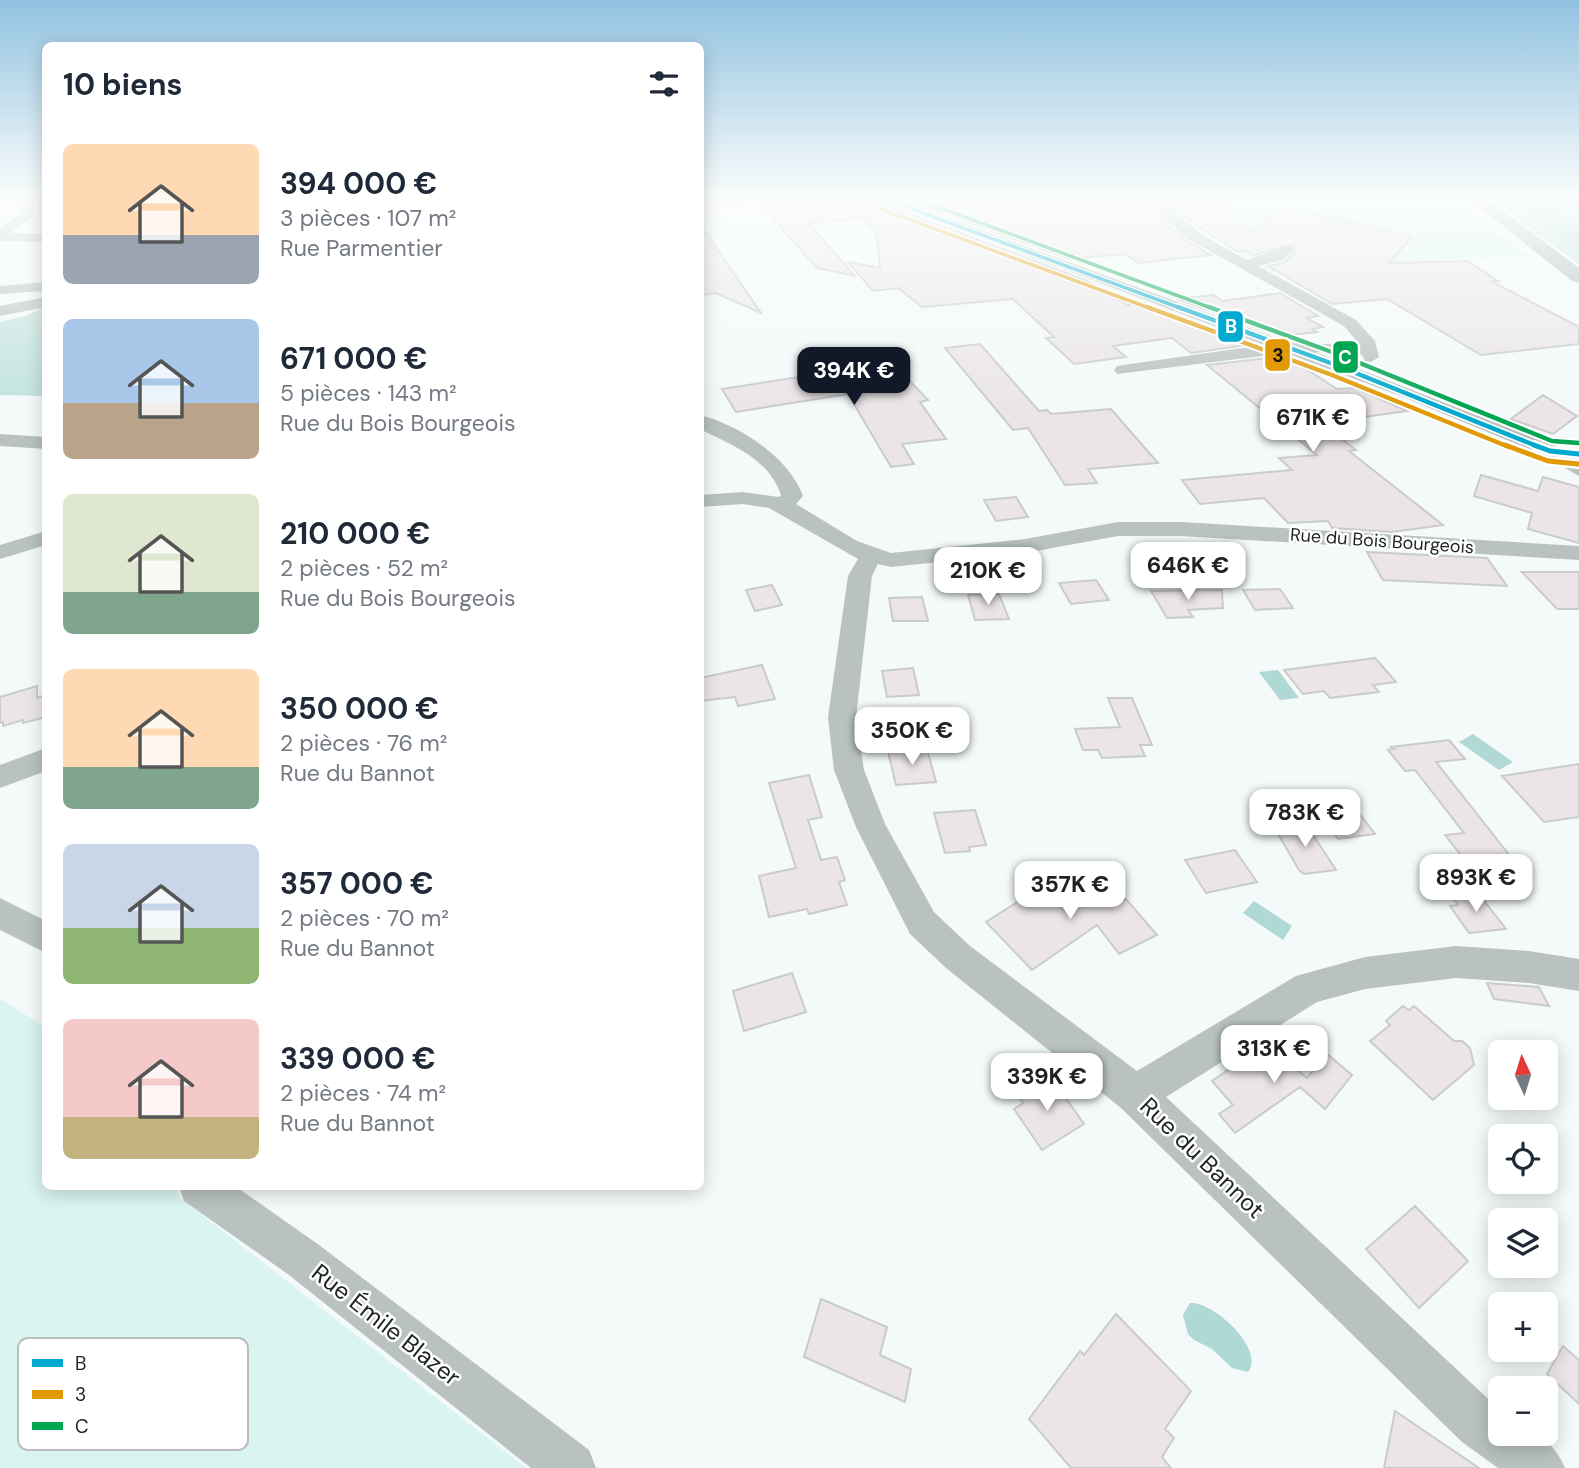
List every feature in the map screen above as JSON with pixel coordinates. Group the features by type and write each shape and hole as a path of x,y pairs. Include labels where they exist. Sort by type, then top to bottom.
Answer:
{"street":[{"path":"1069,267 1412,394 1550,451 1579,470"},
{"path":"1248,267 1356,328 1371,354 1412,394"},
{"path":"0,290 42,286"},
{"path":"0,311 42,303"},
{"path":"1334,316 1340,339 1336,345 1336,365"},
{"path":"1123,370 1290,348 1336,345 1371,354"},
{"path":"1336,365 1371,354"},
{"path":"704,423 763,456 789,480 792,496 783,505"},
{"path":"0,440 42,443"},
{"path":"1550,451 1579,454"},
{"name":"Rue du Bois Bourgeois","path":"704,501 725,498 783,505 870,558 911,560 1025,546 1118,529 1181,529 1579,554"},
{"path":"0,552 42,539"},
{"name":"Rue du Bannot","path":"870,558 860,576 842,717 849,770 871,827 922,923 958,957 1135,1094 1479,1425 1540,1468"},
{"path":"0,778 42,761"},
{"path":"0,913 42,936"},
{"path":"1135,1094 1309,988 1365,973 1456,962 1529,967 1579,975"},
{"name":"Rue Émile Blazer","path":"205,1190 304,1260 571,1468"}],"shaded area":[{"path":"1262,267 1355,267 1271,272"},
{"path":"42,308 42,396 0,395 0,322 29,315"},
{"path":"1278,670 1299,698 1280,700 1259,672"},
{"path":"1473,734 1513,762 1499,770 1459,742"},
{"path":"1254,901 1292,926 1283,940 1243,913"},
{"path":"0,999 42,1025 42,1190 176,1190 179,1197 526,1468 0,1468"},
{"path":"1190,1303 1200,1304 1211,1310 1234,1328 1250,1351 1252,1362 1248,1372 1232,1368 1212,1349 1188,1334 1183,1315"}],"building":[{"path":"704,267 729,267 761,313 716,293 704,294"},
{"path":"847,267 855,276 817,268"},
{"path":"852,267 1049,267 1085,280 1128,305 1145,303 1254,344 1191,353 1172,338 1113,346 1126,357 1074,364 1046,338 1054,337 1013,299 922,307 898,288 873,291"},
{"path":"1269,267 1476,267 1498,281 1491,281 1579,327 1579,344 1481,355 1387,299 1332,304"},
{"path":"1280,293 1318,316 1307,318 1323,327 1312,329 1317,332 1279,336 1177,299 1213,295 1223,301"},
{"path":"980,344 1039,411 1047,410 1051,414 1111,409 1158,463 1088,469 1097,483 1065,485 1028,428 1013,430 945,348"},
{"path":"1286,356 1337,389 1356,388 1407,411 1321,423 1356,450 1349,451 1443,525 1392,532 1332,528 1328,521 1288,523 1264,498 1200,504 1182,480 1292,470 1279,458 1317,455 1207,365"},
{"path":"850,369 864,385 907,378 928,400 920,402 946,439 902,444 914,464 891,467 848,394 736,412 722,389"},
{"path":"1543,395 1577,416 1553,434 1511,419"},
{"path":"1481,475 1538,491 1543,477 1579,487 1579,543 1528,529 1532,513 1474,496"},
{"path":"1016,497 1028,517 996,521 984,500"},
{"path":"1367,552 1487,558 1507,586 1383,580"},
{"path":"1522,572 1579,572 1579,609 1557,609"},
{"path":"1096,580 1109,600 1071,604 1059,583"},
{"path":"772,585 782,605 755,611 746,590"},
{"path":"1280,589 1293,608 1255,610 1243,590"},
{"path":"1222,590 1223,608 1188,610 1193,617 1167,618 1151,591"},
{"path":"999,594 1009,619 975,620 968,595"},
{"path":"922,597 928,621 893,621 889,598"},
{"path":"1375,658 1396,682 1373,685 1379,692 1330,698 1324,691 1303,694 1284,670"},
{"path":"762,665 775,699 738,706 735,697 704,701 704,677"},
{"path":"913,668 919,695 887,697 882,671"},
{"path":"37,686 37,698 42,696 42,718 3,726 3,722 0,723 0,697"},
{"path":"1108,698 1132,698 1152,745 1140,745 1145,756 1102,758 1098,750 1083,750 1075,729 1120,727"},
{"path":"1449,740 1465,759 1436,762 1510,856 1500,857 1516,876 1479,878 1445,835 1464,833 1415,770 1405,771 1388,750 1394,749 1391,747"},
{"path":"927,749 936,782 896,785 888,752"},
{"path":"1579,764 1579,817 1544,822 1502,776"},
{"path":"809,775 822,817 808,820 821,860 837,857 845,880 839,882 847,905 809,914 807,909 769,917 759,876 796,868 769,783"},
{"path":"1352,804 1375,834 1338,839 1317,808"},
{"path":"975,810 986,845 969,847 970,851 945,853 934,813"},
{"path":"1306,824 1336,870 1304,874 1274,827"},
{"path":"1235,850 1257,882 1206,893 1185,860"},
{"path":"1098,873 1122,901 1126,899 1157,935 1119,954 1097,925 1032,970 986,922 1019,901 1022,905"},
{"path":"1478,893 1506,929 1469,933 1450,906 1458,905 1451,896"},
{"path":"792,973 806,1012 744,1031 733,991"},
{"path":"1487,983 1539,987 1549,1006 1494,999"},
{"path":"1403,1006 1409,1010 1414,1006 1454,1041 1462,1041 1470,1048 1474,1065 1433,1100 1370,1041 1390,1025 1386,1021"},
{"path":"1266,1044 1307,1078 1327,1054 1352,1075 1325,1109 1300,1087 1235,1133 1219,1114 1233,1105 1212,1081"},
{"path":"1051,1077 1084,1124 1042,1150 1014,1109 1023,1103 1018,1095"},
{"path":"1415,1206 1468,1261 1419,1308 1366,1249"},
{"path":"821,1299 887,1327 880,1355 911,1369 905,1402 804,1357"},
{"path":"1116,1314 1191,1391 1165,1429 1174,1438 1162,1457 1171,1468 1071,1468 1029,1419 1080,1351 1084,1355"},
{"path":"1563,1346 1579,1360 1579,1404 1558,1384 1558,1376 1547,1374 1554,1362 1558,1362 1558,1355"},
{"path":"1395,1411 1479,1468 1384,1468"}],"transit line":[{"name":"3","path":"1037,267 1332,375 1524,453 1548,461 1578,464"},
{"name":"B","path":"1068,267 1336,365 1527,443 1550,451 1579,454"},
{"name":"C","path":"1099,267 1340,355 1552,441 1579,443"}]}
